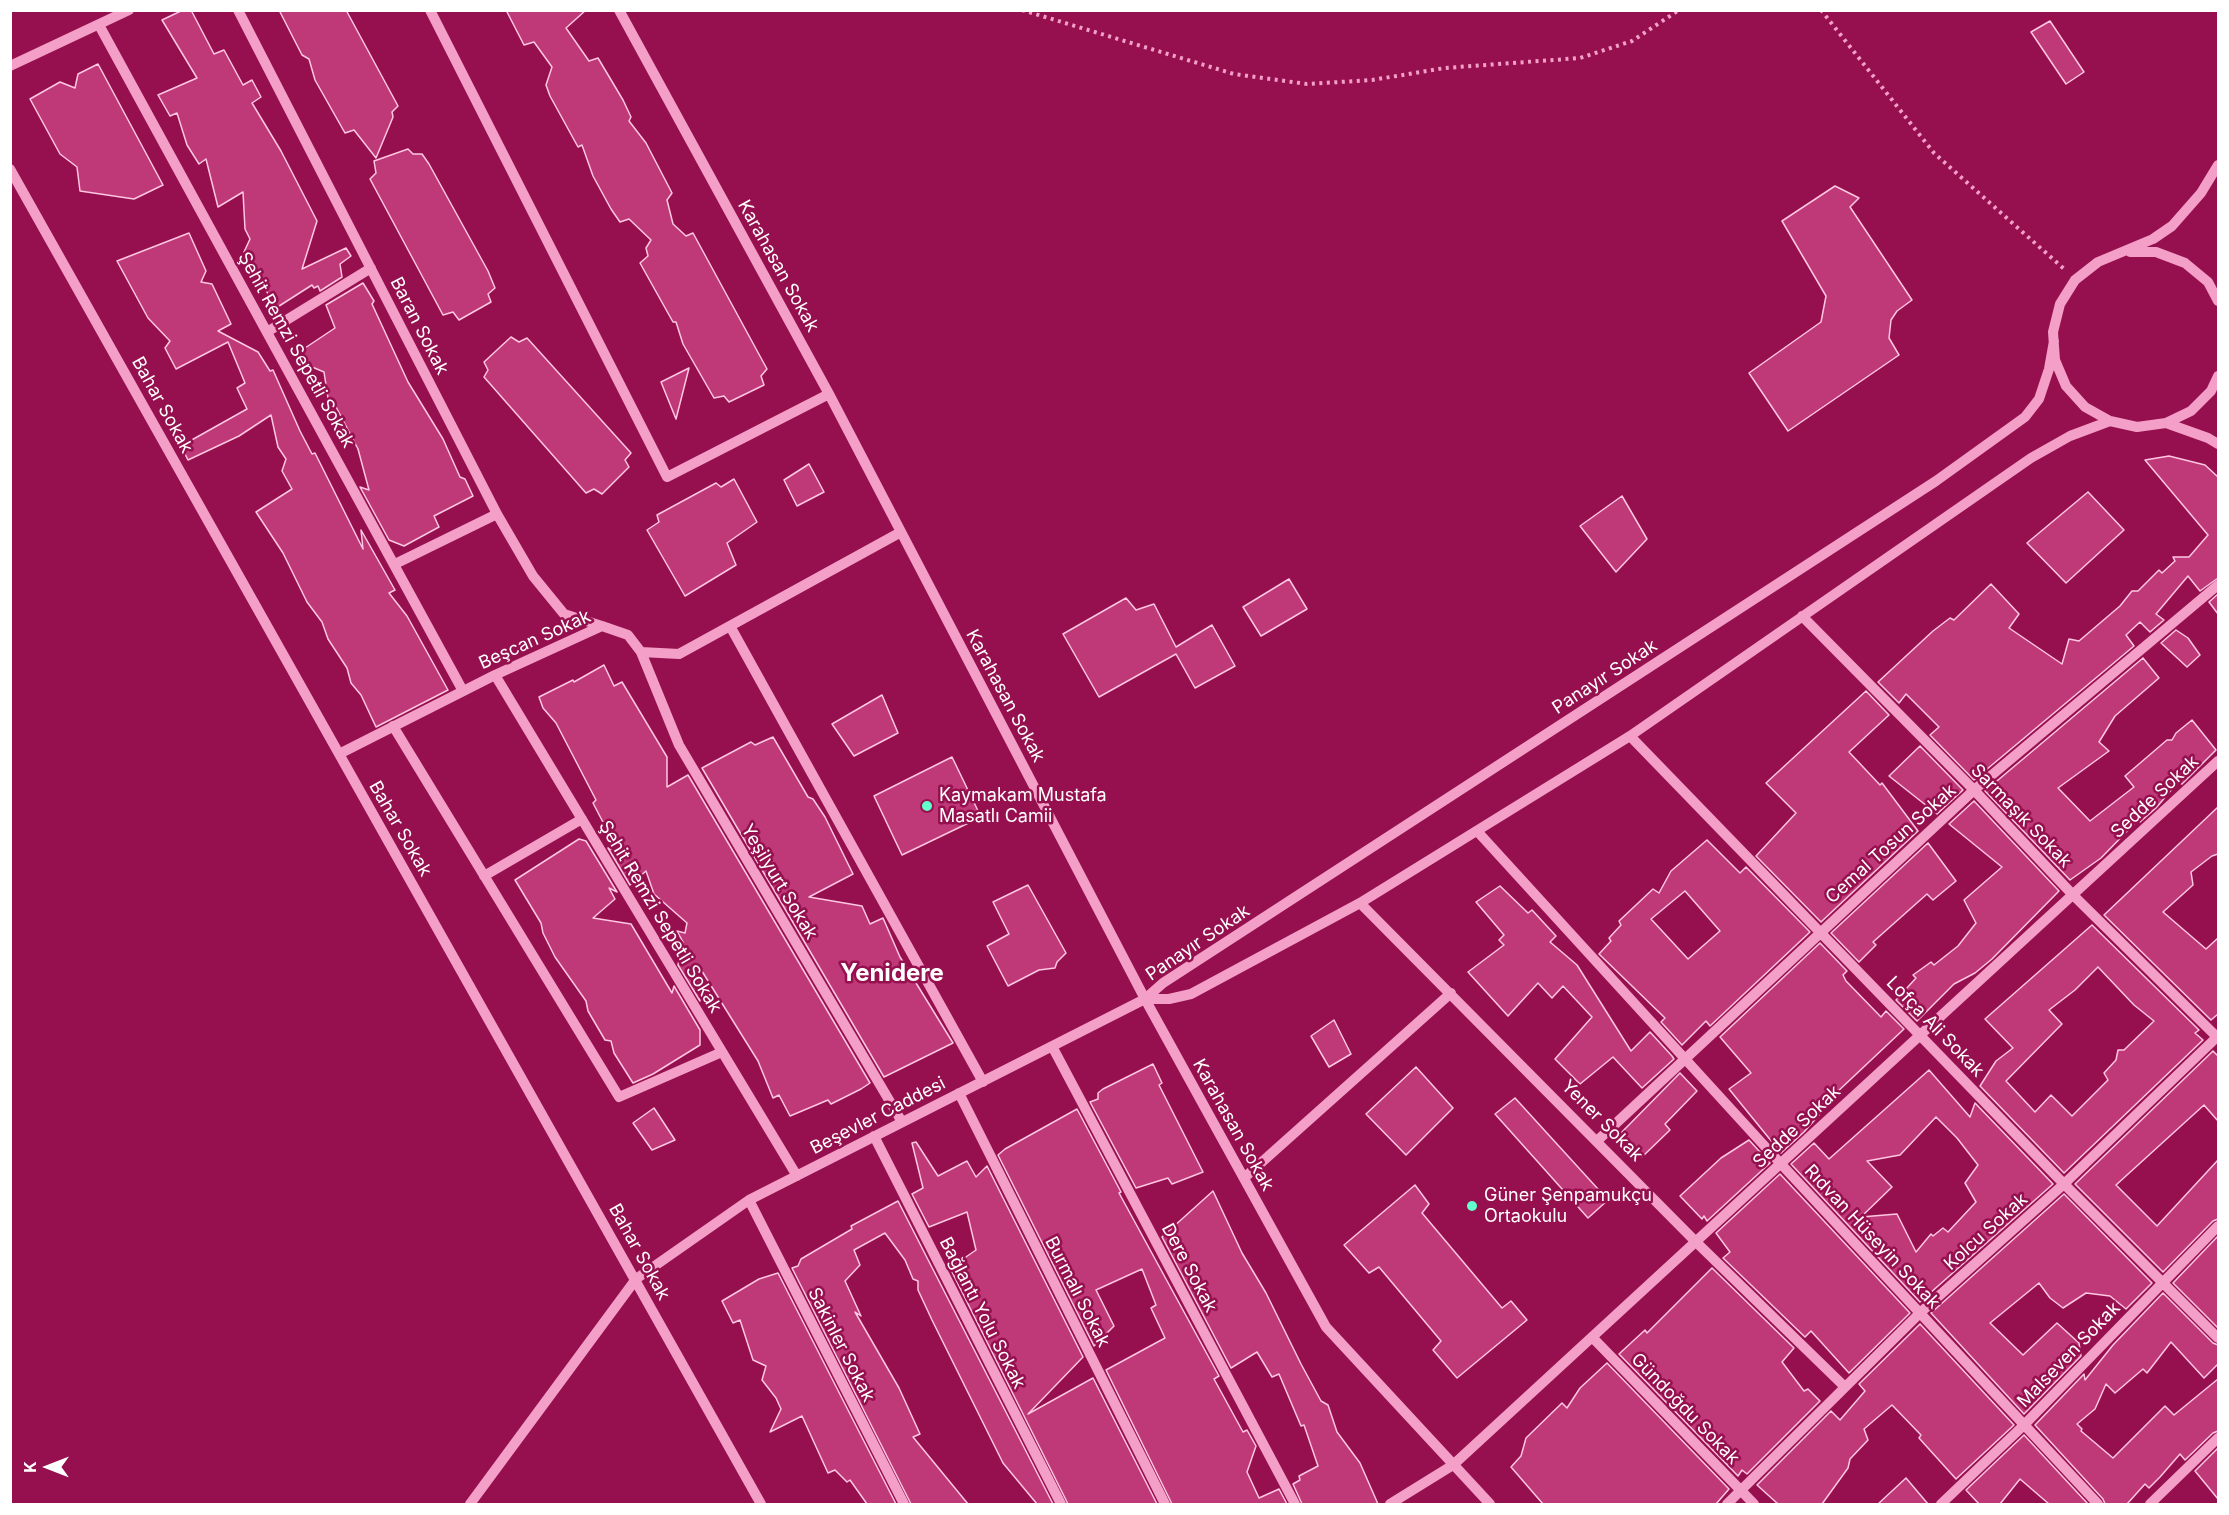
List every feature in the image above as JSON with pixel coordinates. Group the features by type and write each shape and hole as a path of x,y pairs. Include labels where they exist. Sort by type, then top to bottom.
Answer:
{"street":[{"path":"10,66 129,10"},
{"name":"Baran Sokak","path":"238,10 497,514 533,576 564,614 602,626"},
{"path":"430,10 666,477 829,394"},
{"name":"Karahasan Sokak","path":"619,10 829,394 1145,999 1326,1327 1490,1504"},
{"name":"Şehit Remzi Sepetli Sokak","path":"99,25 463,691"},
{"path":"2075,280 2098,262 2127,252 2172,226 2201,193 2218,165"},
{"name":"Bahar Sokak","path":"10,169 761,1504"},
{"path":"2127,252 2157,252 2185,263 2208,282 2218,301"},
{"path":"267,332 371,268"},
{"name":"Panayır Sokak","path":"1145,999 1163,983 1936,481 2025,417 2039,399 2049,369 2054,340 2053,332 2060,304 2075,280"},
{"path":"2054,340 2055,360 2066,386 2085,407 2110,421 2138,427 2166,423 2191,411 2211,391 2218,376"},
{"name":"Panayır Sokak","path":"1145,999 1169,999 1191,994 1360,903 1630,736 2031,458 2070,436 2110,421"},
{"path":"2166,423 2208,438 2218,444"},
{"path":"395,564 497,514"},
{"path":"640,652 679,654 901,532"},
{"name":"Cemal Tosun Sokak","path":"1598,1140 1974,790 2218,585"},
{"name":"Sarmaşık Sokak","path":"1802,616 1974,790 2073,895 2218,1037"},
{"name":"Beşcan Sokak","path":"339,754 495,675 602,626 628,635 640,652"},
{"path":"730,626 983,1082"},
{"name":"Yeşilyurt Sokak","path":"640,652 680,746 902,1122"},
{"name":"Şehit Remzi Sepetli Sokak","path":"495,675 797,1176"},
{"path":"393,726 619,1097 722,1052"},
{"name":"Lofça Ali Sokak","path":"1630,736 1821,930 2064,1184 2218,1338"},
{"name":"Sedde Sokak","path":"1394,1503 1453,1465 2218,761"},
{"path":"484,876 582,819"},
{"name":"Rıdvan Hüseyin Sokak","path":"1477,831 1781,1164 2098,1504"},
{"name":"Yener Sokak","path":"1360,903 1598,1140 1696,1242 1845,1387"},
{"path":"1244,1178 1451,993"},
{"name":"Beşevler Caddesi","path":"470,1504 636,1279 749,1200 1053,1048 1145,999"},
{"name":"Kolcu Sokak","path":"1727,1504 1921,1312 2064,1184 2218,1037"},
{"name":"Dere Sokak","path":"1053,1048 1295,1504"},
{"name":"Burmalı Sokak","path":"959,1094 1165,1504"},
{"name":"Bağlantı Yolu Sokak","path":"874,1136 1061,1504"},
{"name":"Sakinler Sokak","path":"749,1200 904,1504"},
{"name":"Malseven Sokak","path":"1941,1504 2024,1425 2218,1226"},
{"name":"Gündoğdu Sokak","path":"1592,1337 1754,1504"},
{"path":"2150,1504 2218,1438"}],"path":[{"path":"1022,10 1234,74 1307,84 1372,80 1445,68 1580,58 1632,41 1679,10"},
{"path":"1821,10 1934,153 2075,280"}],"building":[{"path":"183,10 191,10 214,54 224,50 243,85 252,80 261,97 252,103 281,151 317,221 302,269 346,248 351,256 340,264 342,277 320,291 318,286 314,288 312,285 276,308 244,252 250,239 245,229 243,192 218,207 206,159 199,164 187,145 177,113 170,116 158,95 197,78 162,20"},
{"path":"279,10 346,10 398,106 392,112 393,117 376,158 354,130 345,133 315,80 309,59 302,55"},
{"path":"506,10 586,10 566,28 589,61 598,58 623,100 631,117 629,121 646,143 672,193 667,200 673,224 686,236 693,233 767,369 761,376 764,385 729,402 724,396 714,398 683,344 676,322 673,322 640,263 648,256 646,248 651,240 629,219 620,222 611,209 593,176 582,145 578,147 550,96 546,85 552,67 534,42 524,45"},
{"path":"2050,21 2084,72 2066,84 2031,32"},
{"path":"98,64 163,185 134,199 80,191 77,167 60,154 30,99 60,82 75,88 78,74"},
{"path":"408,149 413,154 422,154 429,164 488,271 495,288 488,294 491,302 459,320 453,312 443,315 370,179 376,173 374,161"},
{"path":"1835,186 1859,198 1850,207 1912,300 1897,311 1891,320 1889,338 1899,355 1788,431 1749,373 1821,322 1826,296 1782,221"},
{"path":"189,233 206,271 201,282 212,284 231,324 218,331 258,352 270,371 273,370 300,431 312,454 315,453 363,549 361,530 395,590 389,593 407,616 448,690 376,727 361,695 351,683 347,668 328,639 322,622 307,602 283,553 256,512 292,489 282,471 286,459 278,447 271,415 239,436 188,460 181,446 247,409 237,388 245,383 228,342 176,369 165,348 170,341 148,318 117,261"},
{"path":"363,283 374,301 372,304 408,382 443,439 460,477 465,479 473,496 434,516 439,527 404,546 389,540 360,487 369,490 358,449 335,405 328,398 324,372 305,364 302,350 335,328 326,305"},
{"path":"511,337 519,342 527,338 631,453 625,460 629,467 602,494 594,489 586,493 484,377 488,370 484,362"},
{"path":"689,368 676,419 661,382"},
{"path":"2169,456 2205,465 2218,477 2218,578 2200,591 2188,576 2156,614 2164,620 2150,632 2140,622 2126,635 2134,646 1974,780 1930,735 1939,727 1906,694 1899,703 1878,682 1933,631 1950,618 1954,620 1991,584 2019,614 2009,628 2062,664 2069,639 2079,641 2120,606 2132,591 2138,591 2159,570 2162,573 2175,561 2173,557 2189,557 2208,535 2145,460"},
{"path":"809,464 824,492 797,506 784,480"},
{"path":"734,479 757,522 727,543 736,565 685,596 647,530 659,522 657,515 716,483 721,487"},
{"path":"2088,492 2124,530 2066,583 2027,543"},
{"path":"1622,496 1647,539 1616,572 1580,526"},
{"path":"1289,579 1307,609 1261,636 1243,607"},
{"path":"2218,594 2218,614 2209,602"},
{"path":"1126,598 1136,610 1154,604 1176,647 1212,625 1235,666 1195,688 1176,654 1099,697 1063,634"},
{"path":"2176,630 2188,638 2200,655 2187,667 2161,643"},
{"path":"2143,658 2159,678 2115,716 2099,742 2109,751 2058,788 2090,821 2134,787 2125,776 2167,740 2172,740 2176,733 2192,720 2216,750 2182,784 2178,782 2156,808 2140,822 2138,820 2101,858 2070,880 1985,791"},
{"path":"604,665 614,686 622,682 667,757 667,787 688,775 870,1083 861,1089 831,1104 828,1100 790,1116 779,1095 773,1098 758,1061 700,968 700,1001 678,965 683,942 677,931 685,933 687,923 654,894 646,871 630,885 608,848 618,851 593,803 596,800 556,723 543,708 539,697 573,680 574,682"},
{"path":"1866,691 1889,715 1849,752 1880,785 1882,783 1918,831 1821,922 1756,856 1796,813 1766,783"},
{"path":"882,695 898,733 854,756 832,724"},
{"path":"773,737 808,797 813,799 825,817 853,874 809,897 862,906 870,924 883,918 900,957 953,1043 884,1077 702,768 751,742 755,745"},
{"path":"1920,746 1963,790 1937,814 1889,776"},
{"name":"Kaymakam Mustafa Masatlı Camii","path":"952,757 981,817 902,855 874,796"},
{"path":"1974,801 2059,891 1992,959 1975,973 1954,984 1917,1021 1896,1000 1916,978 1913,975 1931,962 1934,965 1958,946 1976,923 1964,900 2002,867 1949,824"},
{"path":"2218,807 2218,854 2191,872 2193,885 2163,912 2206,949 2218,938 2218,1014 2211,1020 2104,915"},
{"path":"579,839 586,841 617,892 609,888 615,899 593,918 631,924 672,993 674,986 700,1030 700,1045 653,1074 633,1083 614,1053 611,1041 605,1040 588,1011 586,1001 555,957 543,933 541,923 515,880"},
{"path":"1707,840 1740,873 1746,867 1810,932 1710,1026 1706,1021 1682,1045 1661,1022 1665,1018 1599,954 1621,925 1619,921 1653,889 1659,893 1671,871","holes":["1685,891 1720,931 1688,959 1651,919"]},
{"path":"1928,843 1956,881 1933,900 1927,894 1873,942 1876,945 1859,962 1831,933"},
{"path":"1028,885 1066,953 1057,962 1055,968 1039,970 1008,986 987,946 1009,934 993,902"},
{"path":"1500,886 1528,913 1532,910 1556,936 1550,942 1577,965 1631,1051 1650,1032 1672,1056 1674,1059 1642,1088 1613,1057 1580,1084 1555,1059 1592,1017 1563,986 1552,998 1538,983 1508,1016 1468,972 1504,945 1499,940 1504,935 1476,902"},
{"path":"2092,925 2199,1030 2195,1033 2203,1040 2064,1173 1980,1086 1996,1061 2013,1048 1985,1019","holes":["2098,967 2134,1005 2154,1021 2124,1050 2118,1050 2116,1060 2104,1073 2108,1080 2072,1116 2051,1095 2035,1112 2006,1081 2062,1024 2049,1010 2075,990"]},
{"path":"1820,943 1847,971 1843,975 1846,981 1881,1017 1886,1011 1904,1029 1817,1111 1820,1114 1781,1153 1729,1089 1751,1073 1720,1037"},
{"path":"1334,1020 1351,1054 1329,1067 1311,1036"},
{"path":"2213,1051 2218,1056 2218,1121 2204,1105 2116,1185 2157,1226 2218,1160 2218,1219 2213,1221 2163,1272 2075,1184"},
{"path":"1153,1064 1162,1083 1159,1085 1203,1172 1172,1184 1168,1178 1136,1188 1090,1102 1098,1099 1098,1093 1103,1089"},
{"path":"1416,1067 1453,1108 1406,1155 1366,1114"},
{"path":"1929,1070 1970,1117 1975,1103 2053,1184 1920,1302 1791,1164 1814,1143 1829,1159","holes":["1936,1117 1957,1138 1978,1165 1965,1183 1976,1202 1948,1232 1943,1228 1933,1236 1931,1234 1916,1252 1897,1214 1861,1217 1892,1187 1867,1161 1900,1155"]},
{"path":"1680,1073 1697,1091 1665,1124 1670,1130 1642,1157 1620,1134"},
{"path":"1515,1098 1608,1200 1588,1218 1495,1114"},
{"path":"654,1108 675,1140 652,1150 633,1123"},
{"path":"1077,1109 1121,1192 1119,1193 1219,1376 1214,1379 1243,1432 1247,1430 1256,1446 1247,1472 1259,1498 1279,1489 1287,1504 1172,1504 1106,1370 1165,1338 1151,1308 1156,1305 1142,1269 1096,1290 1114,1326 1094,1346 998,1155"},
{"path":"1749,1140 1770,1163 1707,1221 1704,1216 1702,1219 1680,1196 1721,1158"},
{"path":"916,1142 938,1176 967,1161 976,1177 987,1166 1083,1357 1028,1414 1093,1378 1157,1504 1068,1504 950,1268 976,1250 967,1212 929,1227 912,1194 923,1188 912,1143"},
{"path":"1780,1174 1910,1313 1849,1373 1811,1331 1805,1337 1723,1258 1730,1252 1716,1233"},
{"path":"1415,1185 1429,1204 1422,1213 1502,1308 1511,1301 1527,1320 1457,1378 1433,1350 1441,1341 1379,1267 1369,1273 1344,1245"},
{"path":"1213,1191 1242,1253 1266,1293 1321,1401 1328,1405 1337,1432 1360,1463 1378,1504 1302,1504 1293,1484 1300,1480 1299,1476 1318,1466 1304,1425 1301,1426 1279,1374 1272,1377 1257,1352 1231,1368 1162,1237"},
{"path":"2064,1194 2152,1283 2126,1309 2110,1296 2086,1293 2063,1308 2050,1298 2039,1283 1990,1323 2023,1355 2057,1323 2079,1343 2081,1356 2024,1414 1931,1313"},
{"path":"898,1201 1053,1504 1037,1504 1003,1463 932,1320 918,1290 918,1281 913,1279 905,1260 885,1233 854,1250 860,1265 845,1281 861,1316 855,1312 899,1388 920,1434 913,1437 968,1504 911,1504 792,1268 798,1266 801,1259 852,1229 851,1226"},
{"path":"2218,1236 2218,1328 2173,1283"},
{"path":"1712,1268 1794,1348 1782,1362 1804,1391 1808,1389 1820,1401 1747,1474 1742,1470 1738,1476 1619,1354 1645,1330 1647,1333"},
{"path":"778,1273 896,1504 867,1504 850,1480 847,1482 835,1470 828,1473 802,1416 770,1432 781,1409 776,1398 762,1380 766,1366 753,1360 740,1320 733,1323 722,1301 759,1279"},
{"path":"2163,1293 2213,1343 2218,1345 2218,1364 2204,1378 2171,1342 2147,1373 2143,1369 2115,1393 2106,1384 2095,1409 2077,1424 2082,1429 2081,1431 2113,1458 2165,1406 2174,1415 2218,1379 2218,1431 2185,1460 2180,1454 2149,1488 2145,1484 2127,1504 2105,1504 2103,1499 2035,1425 2084,1374 2085,1380 2113,1345"},
{"path":"1920,1324 2014,1425 1956,1479 1919,1438 1921,1435 1892,1405 1864,1429 1868,1440 1850,1459 1848,1468 1822,1504 1778,1504 1757,1485 1831,1411 1840,1420 1865,1391 1859,1384"},
{"path":"1607,1363 1729,1489 1716,1504 1543,1504 1511,1467 1521,1456 1526,1438 1562,1403 1567,1408 1580,1388"},
{"path":"2024,1435 2088,1504 2049,1504 2020,1479 2000,1504 1979,1504 1966,1490"},
{"path":"2218,1448 2218,1499 2195,1471"},
{"path":"1906,1478 1928,1504 1878,1504"}],"place":[{"name":"Kaymakam Mustafa Masatlı Camii","path":"927,806"},
{"name":"Güner Şenpamukçu Ortaokulu","path":"1472,1206"}],"district":[{"name":"Yenidere","path":"892,974"}]}
